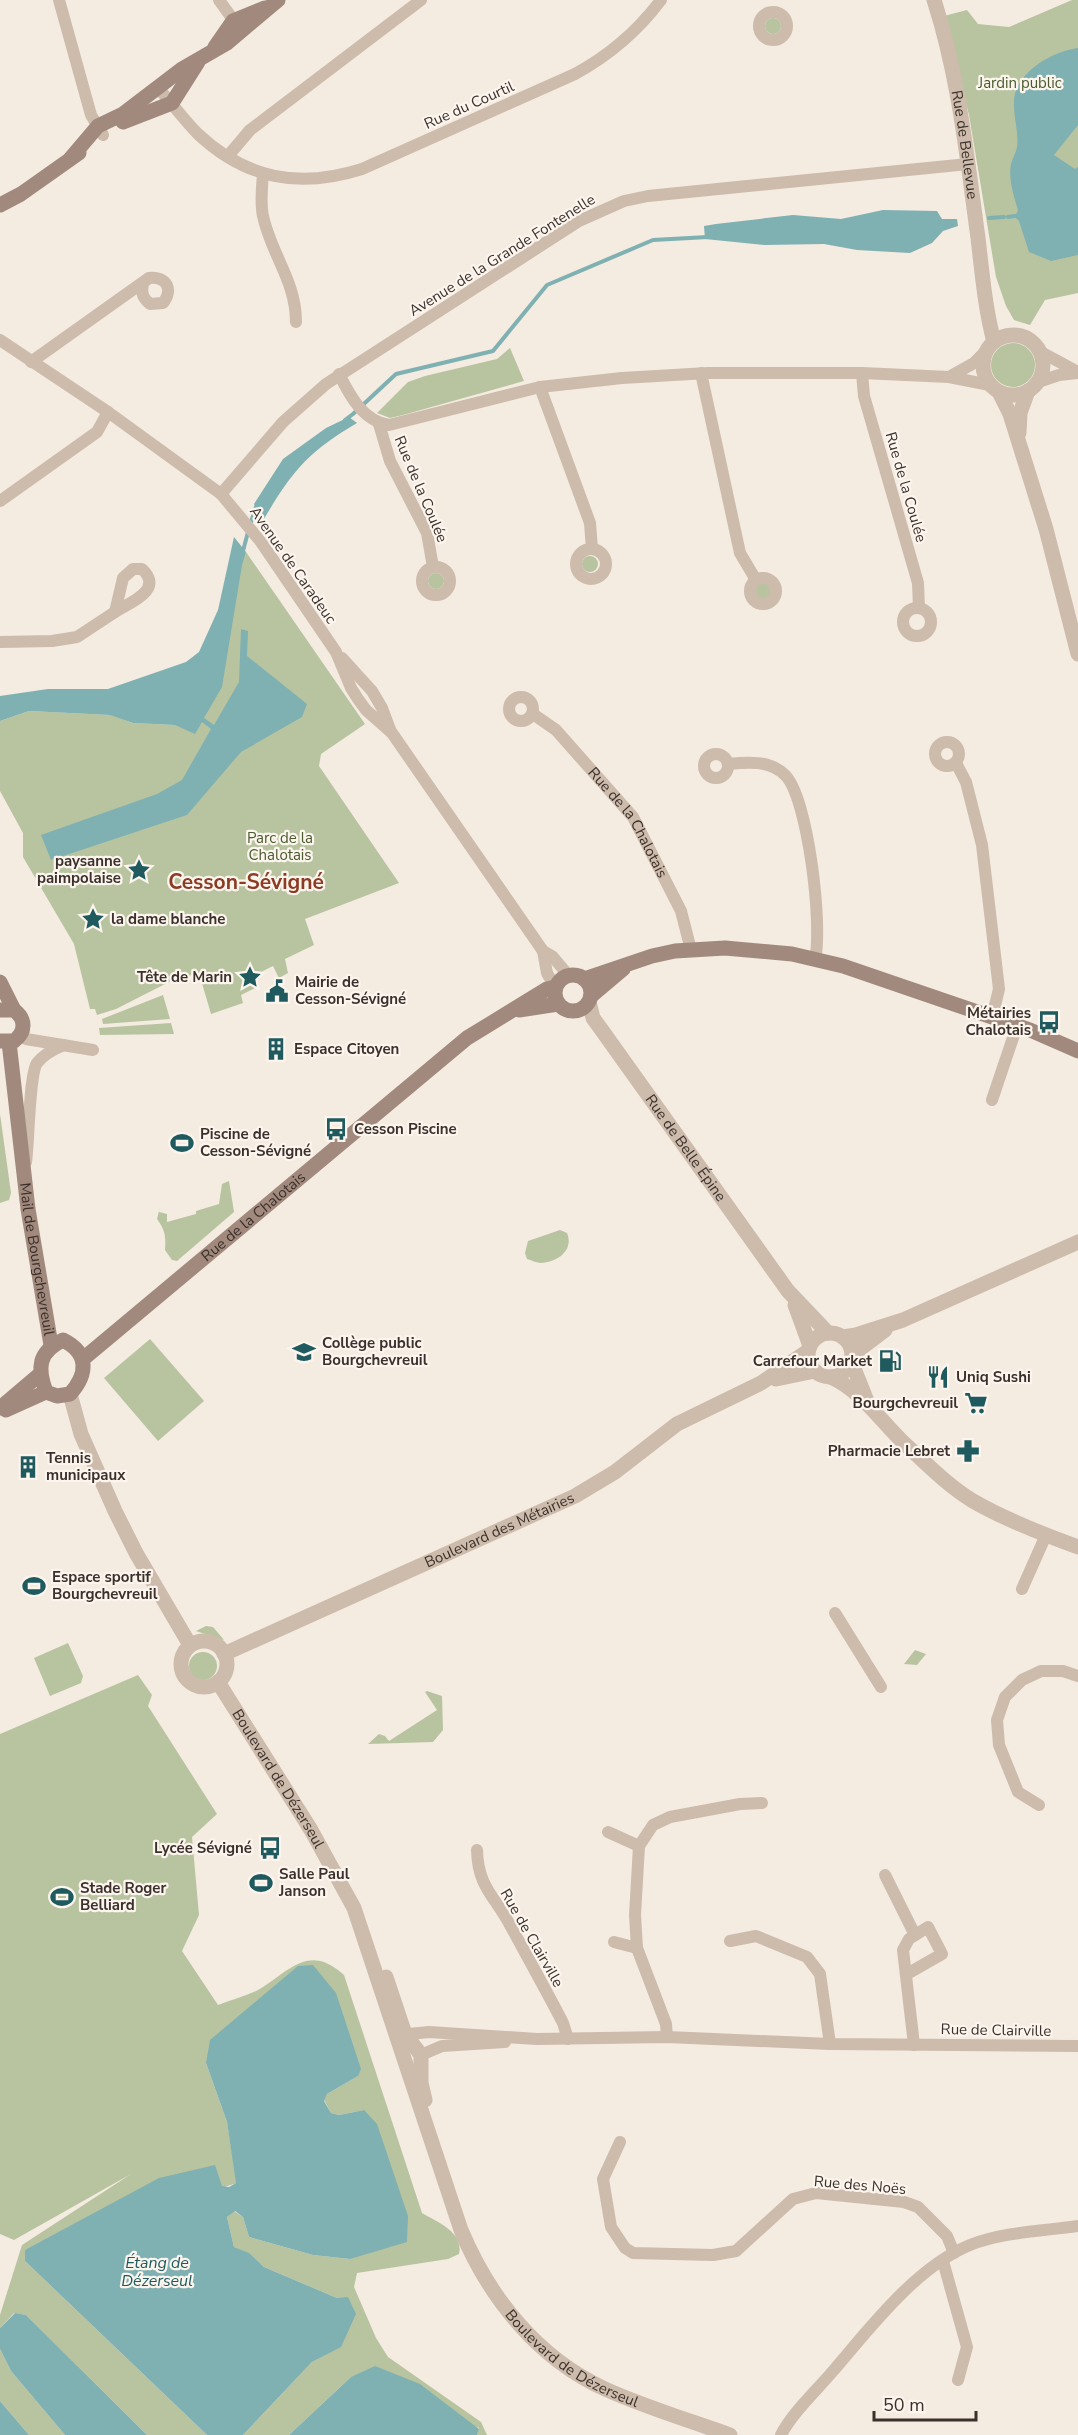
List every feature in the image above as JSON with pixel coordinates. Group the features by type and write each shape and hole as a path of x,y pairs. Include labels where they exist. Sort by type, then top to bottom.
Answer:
{"main road":[{"path":"0,205 21,194 70,159 123,114 214,49 237,26 274,3"},
{"path":"101,131 131,117 164,108 172,103 200,59"},
{"path":"629,965 590,999 586,1006 576,1011 565,1010 558,1004 555,987 568,975 584,979 662,953 740,949 814,959 843,966 1017,1026 1076,1049"},
{"path":"584,979 588,983 590,999"},
{"path":"0,982 7,1010"},
{"name":"Rue de la Chalotais","path":"83,1359 467,1038 546,989 555,987"},
{"name":"Rue de la Chalotais","path":"511,1012 558,1004"},
{"name":"Mail de Bourgchevreuil","path":"7,1010 23,1020 10,1039 28,1209 51,1345"},
{"path":"0,1410 46,1392 57,1396 70,1394 82,1374 83,1359 75,1346 63,1340 51,1345 42,1357 39,1375 46,1392"},
{"path":"0,1410 39,1375"}],"street":[{"path":"59,0 91,115 101,131"},
{"path":"219,0 237,26"},
{"path":"228,156 250,130 421,0"},
{"name":"Rue du Courtil","path":"158,88 196,132 210,145 228,156 263,174 304,180 326,179 362,169 547,88 599,61 627,39 661,0"},
{"name":"Rue de Bellevue","path":"934,0 953,71 986,292 990,347"},
{"name":"Avenue de la Grande Fontenelle","path":"221,494 283,422 301,404 339,374 579,221 624,201 648,196 968,164"},
{"path":"263,174 261,204 264,218 293,291 296,322"},
{"path":"31,362 143,284"},
{"name":"Rue de Bellevue","path":"986,292 1011,335"},
{"path":"949,377 974,363 990,347 1011,335 1027,339 1039,351 1078,372"},
{"name":"Avenue de Caradeuc","path":"0,340 108,412 221,494 238,513 261,542 336,652 358,699 366,710 392,734 543,951 553,957 568,975"},
{"path":"990,347 983,369 1010,414 1056,567 1078,654"},
{"path":"1018,439 1020,413 1042,370 1039,351"},
{"path":"994,388 1011,395 1059,375 1078,372"},
{"path":"701,373 740,553 756,580"},
{"name":"Rue de la Coulée","path":"379,424 399,424 540,387 622,378 701,373 949,377 994,388"},
{"name":"Rue de la Coulée","path":"339,374 353,401 379,424 390,461 427,533 433,567"},
{"name":"Rue de la Coulée","path":"862,374 864,396 918,583 919,608"},
{"path":"540,387 590,523 592,549"},
{"path":"0,501 97,432 108,412"},
{"path":"0,642 52,641 77,637 115,612"},
{"name":"Rue de la Chalotais","path":"533,714 556,730 633,817 681,911 691,950"},
{"path":"728,764 748,762 768,765 784,773 795,788 814,880 818,940 814,959"},
{"path":"956,763 966,782 982,845 999,989 992,1018"},
{"name":"Avenue de Caradeuc","path":"543,951 547,973 555,987"},
{"name":"Rue de Belle Épine","path":"590,999 593,1018 788,1291 805,1328 809,1349"},
{"path":"992,1100 1017,1026"},
{"path":"10,1039 26,1039 93,1050"},
{"name":"Mail de Bourgchevreuil","path":"25,1172 30,1134 32,1080 36,1064 51,1051 64,1045"},
{"path":"831,1377 846,1370 852,1358 874,1338 903,1320 1078,1242"},
{"name":"Rue de Belle Épine","path":"788,1291 836,1335"},
{"path":"903,1320 816,1338 809,1349 809,1362 815,1371 823,1376 831,1377 868,1403 901,1440 960,1492 1006,1518 1078,1547"},
{"path":"836,1335 850,1345 852,1358 868,1403"},
{"name":"Boulevard des Métairies","path":"224,1654 575,1496 615,1472 677,1424 761,1383 809,1349"},
{"name":"Boulevard des Métairies","path":"761,1383 815,1371"},
{"path":"70,1394 81,1434 115,1511 136,1553 190,1645"},
{"path":"1022,1589 1046,1535"},
{"path":"835,1613 881,1687"},
{"path":"206,1642 219,1648 224,1654 226,1671 218,1682 208,1687 201,1687 188,1681 181,1666 182,1658 190,1645 206,1642"},
{"path":"1039,1805 1018,1792 999,1745 997,1720 1005,1697 1022,1680 1041,1671 1063,1671 1078,1676"},
{"name":"Boulevard de Dézerseul","path":"218,1682 311,1830 354,1908 400,2035 461,2230 479,2270 499,2300 548,2352 572,2370 604,2388 729,2435"},
{"path":"667,2037 666,2024 637,1948 635,1915 639,1846 653,1825 670,1817 740,1804 762,1803"},
{"path":"608,1832 639,1846"},
{"name":"Rue de Clairville","path":"477,1850 478,1868 486,1890 508,1921 563,2023 568,2039"},
{"path":"885,1875 915,1935"},
{"path":"907,1974 942,1954 928,1928 915,1935 905,1944 903,1950 914,2045"},
{"path":"730,1941 756,1936 807,1957 820,1974 830,2044"},
{"path":"614,1942 637,1948"},
{"name":"Rue de Clairville","path":"400,2035 429,2032 537,2039 667,2037 830,2044 1078,2046"},
{"name":"Boulevard de Dézerseul","path":"400,2035 421,2055 421,2083 461,2230"},
{"name":"Rue de Clairville","path":"421,2055 442,2046 537,2039"},
{"name":"Rue des Noës","path":"620,2142 603,2179 611,2227 625,2248 633,2253 713,2255 736,2251 793,2199 816,2193 904,2202 918,2207 947,2236 954,2253"},
{"path":"781,2435 821,2384 902,2292 954,2253 972,2244 1012,2235 1078,2226"},
{"path":"943,2261 967,2347 958,2380"}],"green space":[{"name":"Jardin public","path":"1072,0 1078,0 1078,293 1045,300 1030,325 1014,320 1006,306 996,277 969,115 944,16 967,10 978,24 1009,27"},
{"path":"773,18 779,20 781,26 779,32 773,34 767,32 765,26 767,20"},
{"path":"1013,343 1022,344 1029,349 1034,356 1034,374 1029,381 1022,386 1013,387 1004,386 997,381 992,374 991,365 992,356 997,349 1004,344"},
{"path":"510,348 524,381 390,418 377,413 408,382 497,359"},
{"name":"Parc de la Chalotais","path":"246,552 365,724 321,754 319,766 399,883 305,919 314,945 285,959 288,973 279,978 273,966 255,975 257,987 241,995 243,1003 211,1014 199,973 171,981 116,1009 97,1015 95,1009 90,1009 74,944 23,857 23,833 0,791 0,721 29,711 111,715 133,723 175,725"},
{"path":"587,556 593,556 598,564 596,570 587,572 582,567 582,561"},
{"path":"433,573 439,573 444,581 442,587 433,589 428,584 428,578"},
{"path":"763,583 769,585 771,591 769,597 763,599 757,597 755,591 757,585"},
{"path":"163,995 170,1019 103,1024 102,1019"},
{"path":"171,1023 174,1034 100,1035 99,1028"},
{"path":"0,1114 11,1193 9,1200 0,1203"},
{"path":"229,1181 234,1212 177,1261 172,1260 165,1250 164,1233 157,1219 160,1207 159,1212 167,1214 167,1222 196,1214 196,1211 219,1204 222,1184"},
{"path":"560,1230 567,1233 569,1239 566,1250 559,1258 541,1263 527,1259 525,1253 528,1241"},
{"path":"150,1339 204,1401 158,1441 104,1378"},
{"path":"206,1626 213,1627 224,1640 196,1631"},
{"path":"68,1643 83,1676 81,1683 50,1696 34,1658"},
{"path":"915,1650 926,1654 917,1665 904,1664"},
{"path":"203,1652 213,1656 217,1666 213,1676 203,1680 193,1676 189,1666 193,1656"},
{"path":"138,1675 152,1695 148,1706 217,1814 192,1837 199,1915 182,1951 218,2005 258,1990 299,1963 309,1960 331,1965 344,1975 422,2213 448,2229 459,2246 459,2254 448,2259 357,2273 354,2287 376,2338 388,2357 481,2422 487,2435 477,2435 479,2428 351,2377 289,2435 243,2435 312,2362 341,2346 337,2298 264,2267 249,2254 234,2247 227,2217 234,2211 243,2217 249,2237 313,2255 350,2259 364,2110 339,2115 331,2113 324,2100 327,2094 358,2076 206,2063 227,2122 237,2183 25,2250 25,2261 207,2435 147,2435 26,2315 14,2313 0,2328 0,2315 22,2245 131,2174 14,2240 0,2234 0,1734"},
{"path":"425,1692 442,1696 443,1730 433,1742 368,1744 379,1734 385,1736 389,1741 437,1710"},
{"path":"0,2349 11,2371 65,2435 29,2435 0,2401"}],"water":[{"path":"1078,48 1078,125 1054,155 1075,169 1078,167 1078,255 1051,261 1029,252 1019,221 1015,217 1018,210 1010,175 1017,141 1014,100 1021,80 1037,65 1058,53"},
{"path":"883,210 937,211 942,219 957,219 958,226 943,231 932,243 910,253 857,250 824,244 764,245 705,239 704,226 716,224 793,215 841,219"},
{"path":"349,417 357,423 313,453 283,488 264,519 254,504 283,459 326,428"},
{"path":"234,537 246,552 222,687 204,718 214,725 239,682 241,629 248,631 247,656 307,704 302,717 241,752 187,815 51,860 41,835 157,794 182,780 211,729 202,722 195,734 175,725 133,723 110,715 29,711 0,721 0,696 48,689 108,689 186,662 199,652 218,610"},
{"name":"Étang de Dézerseul","path":"313,1965 336,1993 361,2069 358,2076 327,2094 324,2101 331,2113 339,2115 364,2110 377,2124 408,2216 407,2242 350,2259 313,2255 249,2237 243,2217 235,2211 227,2217 234,2247 249,2253 264,2267 337,2298 348,2297 356,2314 341,2347 312,2362 243,2435 207,2435 25,2261 25,2250 159,2178 215,2165 222,2186 229,2187 236,2183 227,2122 206,2063 210,2040 298,1966"},
{"path":"15,2313 26,2315 147,2435 65,2435 11,2371 0,2349 0,2328"},
{"path":"375,2366 420,2384 479,2429 477,2435 289,2435 351,2377"},
{"path":"0,2401 29,2435 0,2435"}],"waterway":[{"path":"1008,217 1015,216"},
{"path":"989,218 1004,217"},
{"path":"345,420 396,374 493,351 547,285 653,240 708,237"},
{"path":"250,525 257,504"},
{"path":"243,551 248,532"}],"place":[{"name":"paysanne paimpolaise","path":"139,870"},
{"name":"la dame blanche","path":"93,919"},
{"name":"Tête de Marin","path":"250,977"},
{"name":"Mairie de Cesson-Sévigné","path":"277,991"},
{"name":"Métairies Chalotais","path":"1049,1022"},
{"name":"Espace Citoyen","path":"276,1049"},
{"name":"Cesson Piscine","path":"336,1129"},
{"name":"Piscine de Cesson-Sévigné","path":"182,1143"},
{"name":"Collège public Bourgchevreuil","path":"304,1352"},
{"name":"Carrefour Market","path":"890,1361"},
{"name":"Uniq Sushi","path":"938,1377"},
{"name":"Bourgchevreuil","path":"976,1403"},
{"name":"Pharmacie Lebret","path":"968,1451"},
{"name":"Tennis municipaux","path":"28,1467"},
{"name":"Espace sportif Bourgchevreuil","path":"34,1586"},
{"name":"Lycée Sévigné","path":"270,1848"},
{"name":"Salle Paul Janson","path":"261,1883"},
{"name":"Stade Roger Belliard","path":"62,1897"}],"district":[{"name":"Cesson-Sévigné","path":"246,882"}]}
